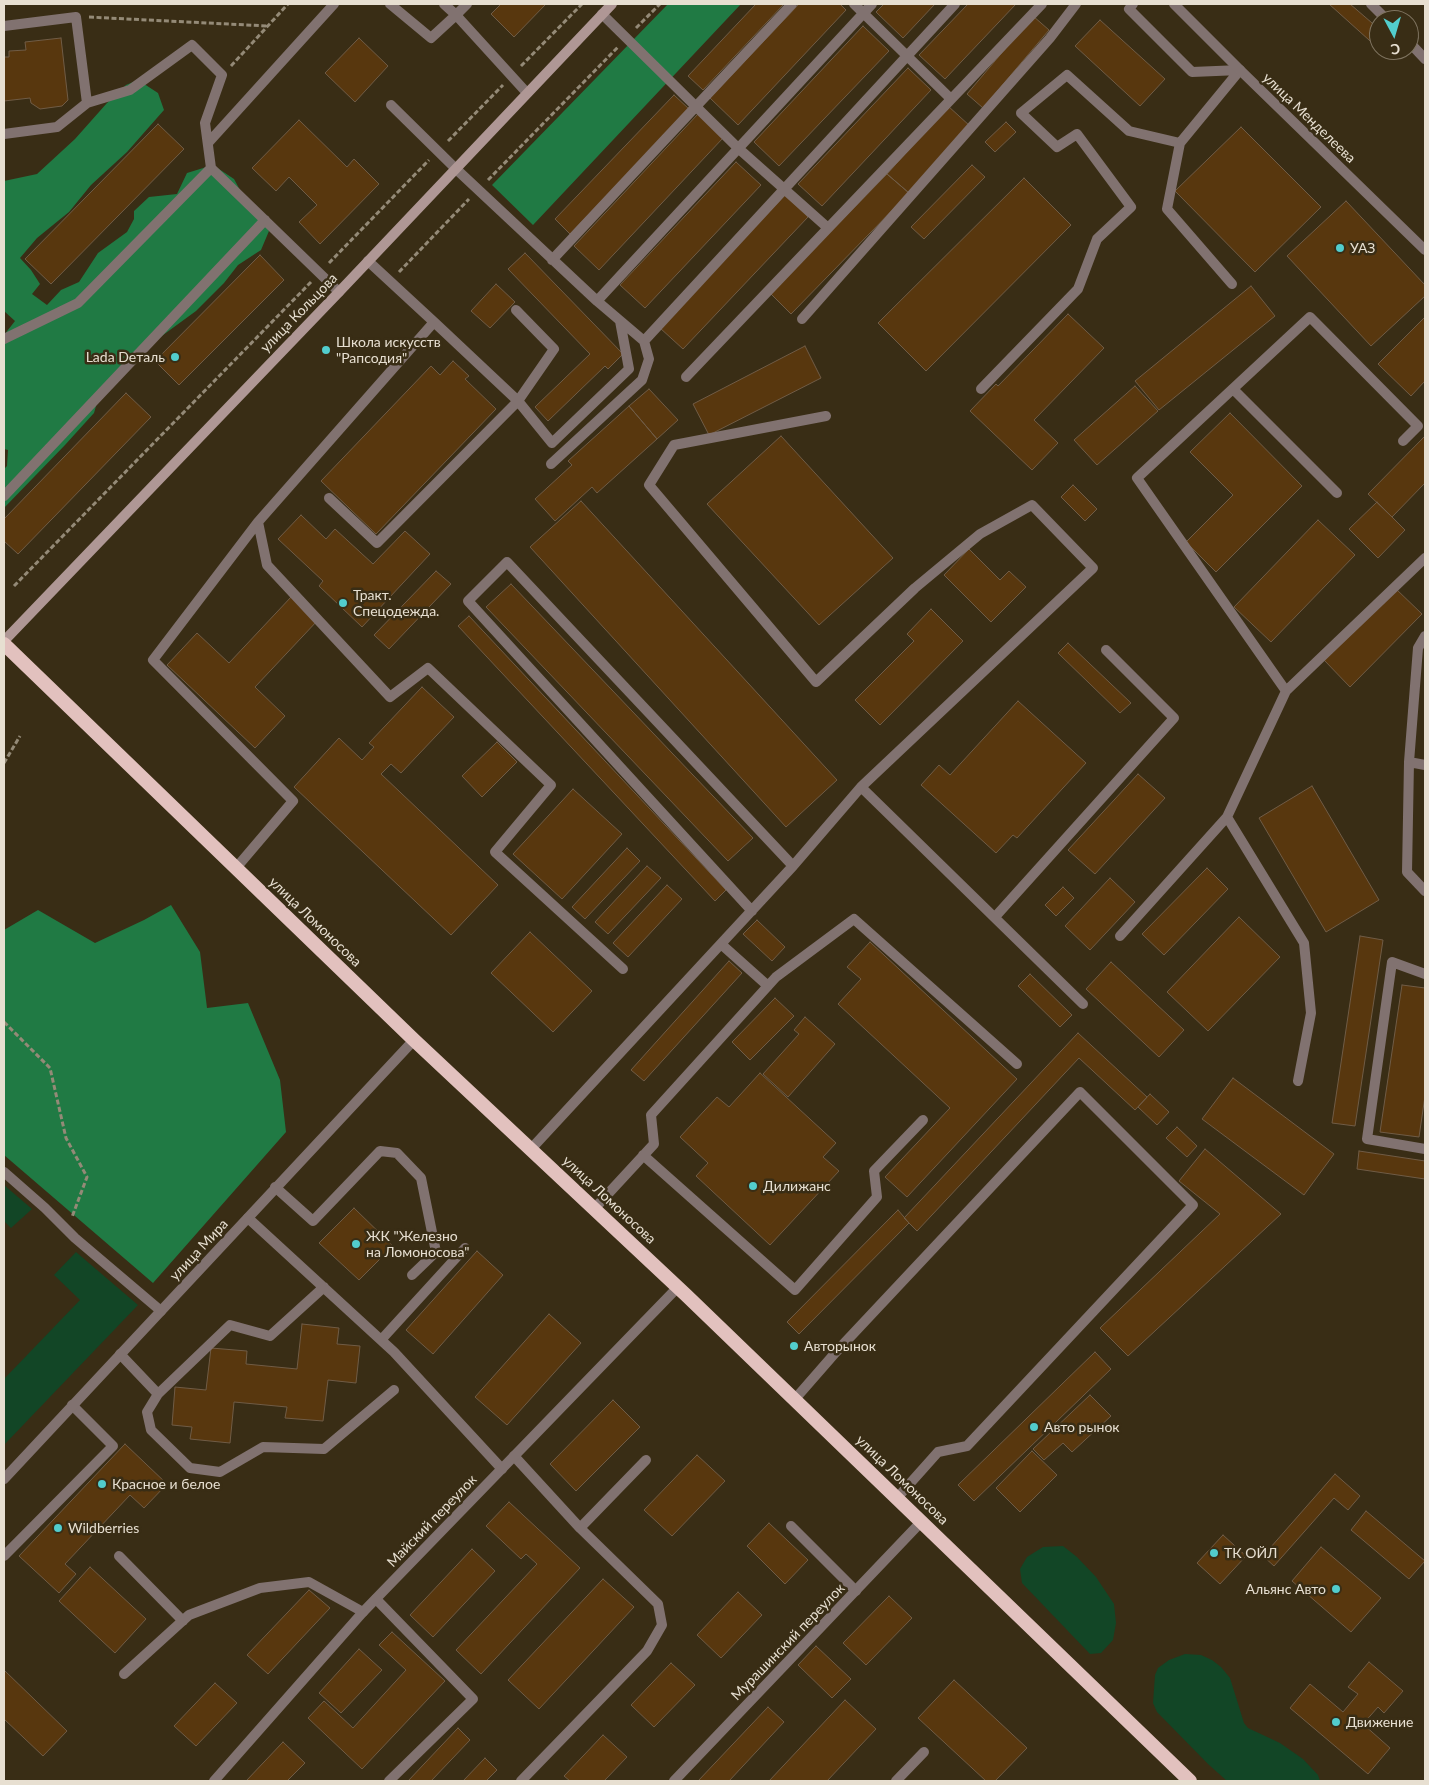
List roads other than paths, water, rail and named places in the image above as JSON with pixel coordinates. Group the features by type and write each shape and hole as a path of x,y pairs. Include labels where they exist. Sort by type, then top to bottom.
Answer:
{"highway":[{"name":"улица Ломоносова","path":"4,642 414,1040 678,1287 1190,1781"}],"main road":[{"name":"улица Кольцова","path":"4,642 612,4"}],"street":[{"path":"208,143 334,4"},
{"path":"390,4 431,38 467,4"},
{"path":"444,4 527,93"},
{"path":"552,260 792,4"},
{"path":"854,4 951,99"},
{"path":"597,301 872,4"},
{"path":"644,341 955,4"},
{"path":"686,377 1042,4"},
{"path":"802,319 1050,38 1076,4"},
{"path":"1133,4 1129,9 1192,72 1240,70"},
{"name":"улица Менделеева","path":"1174,4 1425,250"},
{"path":"602,14 738,148 828,228"},
{"path":"4,26 76,17 87,103"},
{"path":"4,134 57,127 87,103 130,90 192,45 222,75 205,122 211,168 339,292"},
{"path":"1232,284 1166,209 1180,143 1240,70"},
{"path":"981,389 1078,289 1097,239 1131,207 1077,134 1057,147 1021,114 1067,75 1130,131 1180,143"},
{"path":"391,105 552,260 644,341 649,359 642,380 551,464"},
{"path":"4,339 78,303 211,168"},
{"path":"4,496 265,220"},
{"path":"368,261 518,401 552,443 629,369 620,321"},
{"path":"329,498 377,543 518,401 554,349 516,310"},
{"path":"1286,690 1137,478 1310,317 1418,426 1403,441"},
{"path":"236,868 293,801 153,660 258,522 434,322"},
{"path":"1233,389 1337,493"},
{"path":"531,1149 793,866 861,786 1093,568 1032,505 980,534 922,582 816,682 649,485 674,445 826,416"},
{"path":"258,522 267,565 390,697 428,668 551,786 495,852 623,969"},
{"path":"1120,936 1227,817 1286,690 1425,558"},
{"path":"752,911 468,601 507,562 793,866"},
{"path":"1425,636 1418,648 1409,762 1407,872 1425,891"},
{"path":"994,917 1174,718 1106,650"},
{"path":"1409,762 1425,765"},
{"path":"861,786 1083,1004"},
{"path":"1227,817 1304,944 1311,1013 1298,1082"},
{"path":"594,1209 654,1144 651,1115 776,977 854,919 1017,1064"},
{"path":"721,944 768,986"},
{"path":"1425,974 1392,962 1367,1140 1425,1149"},
{"name":"улица Мира","path":"4,1479 414,1040"},
{"path":"795,1399 836,1352 1080,1092 1192,1205 967,1446 938,1452 897,1498"},
{"path":"643,1155 795,1290 877,1197 874,1171 923,1120"},
{"path":"276,1187 312,1221 380,1151 397,1153 421,1178 436,1252 412,1275"},
{"path":"4,1172 67,1230 161,1311"},
{"path":"248,1218 381,1340 502,1468"},
{"path":"381,1340 465,1248"},
{"path":"324,1287 270,1336 230,1325 158,1394 147,1412 151,1430 190,1468 220,1472 263,1447 324,1449 394,1390"},
{"name":"Майский переулок","path":"214,1781 363,1612 678,1287"},
{"path":"120,1354 158,1394"},
{"path":"4,1556 113,1446 72,1405"},
{"path":"514,1456 580,1528 658,1604 662,1625 647,1651 521,1781"},
{"path":"580,1528 646,1460"},
{"name":"Мурашинский переулок","path":"674,1781 922,1521"},
{"path":"791,1526 856,1591"},
{"path":"119,1556 183,1621"},
{"path":"124,1674 189,1615 260,1588 309,1582 363,1612"},
{"path":"376,1599 474,1698 388,1781"},
{"path":"896,1781 924,1752"}],"place":[{"name":"УАЗ","path":"1340,248"},
{"name":"Школа искусств \"Рапсодия\"","path":"326,350"},
{"name":"Lada Dеталь","path":"175,357"},
{"name":"Тракт. Спецодежда.","path":"343,603"},
{"name":"Дилижанс","path":"753,1186"},
{"name":"ЖК \"Железно на Ломоносова\"","path":"356,1244"},
{"name":"Авторынок","path":"794,1346"},
{"name":"Авто рынок","path":"1034,1427"},
{"name":"Красное и белое","path":"102,1484"},
{"name":"Wildberries","path":"58,1528"},
{"name":"ТК ОЙЛ","path":"1214,1553"},
{"name":"Альянс Авто","path":"1336,1589"},
{"name":"Движение","path":"1336,1722"}]}
